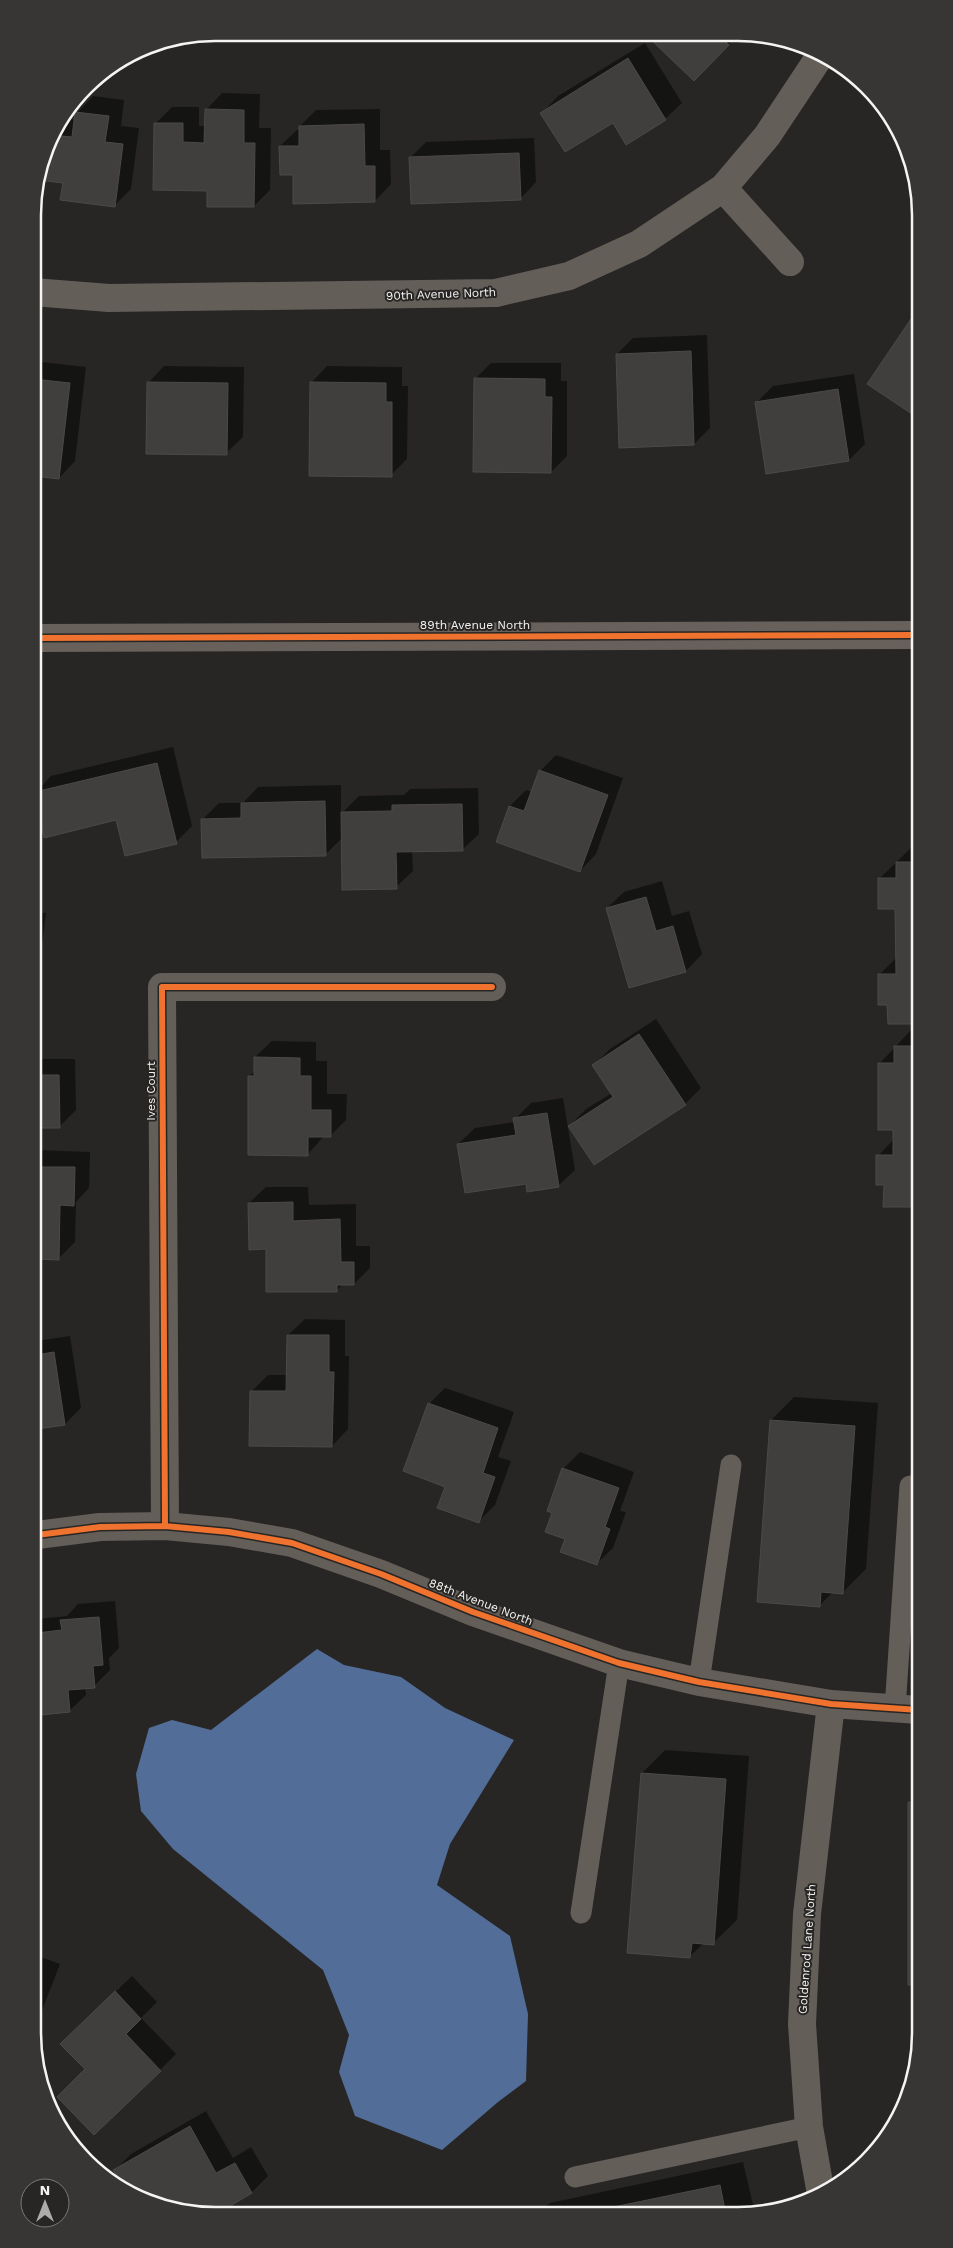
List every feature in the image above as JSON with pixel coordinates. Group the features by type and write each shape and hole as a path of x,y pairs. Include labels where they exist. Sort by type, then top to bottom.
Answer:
{"street":[{"path":"790,262 723,188 767,136 817,60"},
{"name":"90th Avenue North","path":"42,293 109,298 496,293 569,276 639,244 723,188"},
{"name":"89th Avenue North","path":"42,638 912,635"},
{"name":"Ives Court","path":"165,1526 162,987 492,987"},
{"name":"88th Avenue North","path":"41,1534 100,1527 165,1526 229,1532 292,1543 381,1574 473,1612 619,1663 699,1682 831,1704 907,1710"},
{"name":"Goldenrod Lane North","path":"819,2186 809,2127 802,2024 807,1924 831,1704"}],"lane":[{"path":"699,1682 732,1465"},
{"path":"907,1710 910,1486"},
{"path":"581,1913 619,1663"},
{"path":"575,2177 809,2127"}],"water":[{"path":"317,1649 344,1665 401,1677 445,1708 514,1740 450,1844 437,1885 510,1936 528,2014 526,2081 498,2102 442,2150 355,2116 339,2072 349,2035 323,1970 173,1849 141,1811 136,1774 149,1728 172,1720 211,1730"}],"building":[{"path":"652,41 725,41 729,45 694,81"},
{"path":"628,58 666,120 626,145 613,123 565,152 540,113"},
{"path":"205,109 244,110 244,143 255,143 254,207 207,207 207,191 153,190 154,123 183,123 183,142 204,143"},
{"path":"75,112 109,116 105,142 123,144 115,207 60,200 63,183 45,181 47,170 60,136 72,137"},
{"path":"364,124 365,166 375,166 375,202 293,204 293,175 280,175 279,146 299,146 299,126"},
{"path":"519,153 521,200 411,204 409,157"},
{"path":"912,318 912,414 867,384"},
{"path":"691,351 694,445 619,448 616,354"},
{"path":"474,378 545,379 545,397 552,397 551,473 473,472"},
{"path":"42,380 70,383 59,479 42,477"},
{"path":"147,382 228,383 227,455 146,454"},
{"path":"310,382 386,383 386,402 392,402 392,477 309,476"},
{"path":"838,389 849,461 766,474 755,402"},
{"path":"157,763 177,844 125,856 116,820 44,838 42,826 42,790"},
{"path":"539,770 608,795 580,872 496,842 509,806 524,811"},
{"path":"325,801 326,856 202,858 201,819 241,818 241,803"},
{"path":"462,804 463,851 396,852 397,889 342,890 341,812 392,811 392,805"},
{"path":"896,862 912,862 912,1024 888,1024 887,1005 878,1005 878,974 896,974 895,909 878,909 878,878 896,878"},
{"path":"646,897 656,931 673,926 686,972 629,988 606,908"},
{"path":"639,1034 686,1105 594,1165 568,1126 613,1097 592,1065"},
{"path":"894,1046 912,1046 911,1207 883,1207 884,1185 876,1185 876,1155 893,1155 893,1130 878,1130 878,1063 894,1063"},
{"path":"254,1057 300,1058 300,1076 311,1076 311,1110 331,1110 331,1137 308,1137 308,1156 248,1155 248,1076 254,1076"},
{"path":"42,1075 59,1075 60,1128 41,1128"},
{"path":"547,1113 559,1187 527,1192 526,1184 465,1193 457,1144 516,1135 513,1118"},
{"path":"41,1167 75,1167 74,1206 60,1205 59,1260 41,1259"},
{"path":"293,1202 293,1221 340,1219 341,1262 354,1262 354,1285 337,1285 337,1292 266,1292 266,1249 249,1250 248,1203"},
{"path":"287,1335 329,1335 329,1372 334,1372 332,1447 249,1446 250,1391 286,1391"},
{"path":"54,1352 65,1425 41,1428 41,1354"},
{"path":"428,1403 498,1428 483,1473 495,1477 479,1523 437,1508 445,1487 403,1471"},
{"path":"770,1420 855,1426 843,1594 821,1592 820,1607 757,1602"},
{"path":"562,1468 619,1488 605,1527 610,1529 597,1565 560,1552 565,1539 545,1532 552,1513 547,1511"},
{"path":"99,1617 103,1665 93,1666 95,1688 68,1690 70,1712 41,1715 41,1632 62,1630 60,1620"},
{"path":"641,1773 726,1779 714,1945 692,1943 690,1958 627,1953"},
{"path":"908,1802 911,1802 911,1985 908,1985"},
{"path":"115,1991 141,2019 126,2034 161,2071 94,2135 57,2097 85,2069 60,2044"},
{"path":"190,2126 216,2173 235,2163 252,2193 228,2207 181,2203 159,2198 138,2189 116,2175 113,2170"},
{"path":"720,2185 724,2207 614,2207"}],"cycle path":[{"path":"42,638 912,635"},
{"path":"165,1526 162,987 492,987"},
{"path":"41,1534 100,1527 165,1526 229,1532 292,1543 381,1574 473,1612 619,1663 699,1682 831,1704 911,1709"}]}
